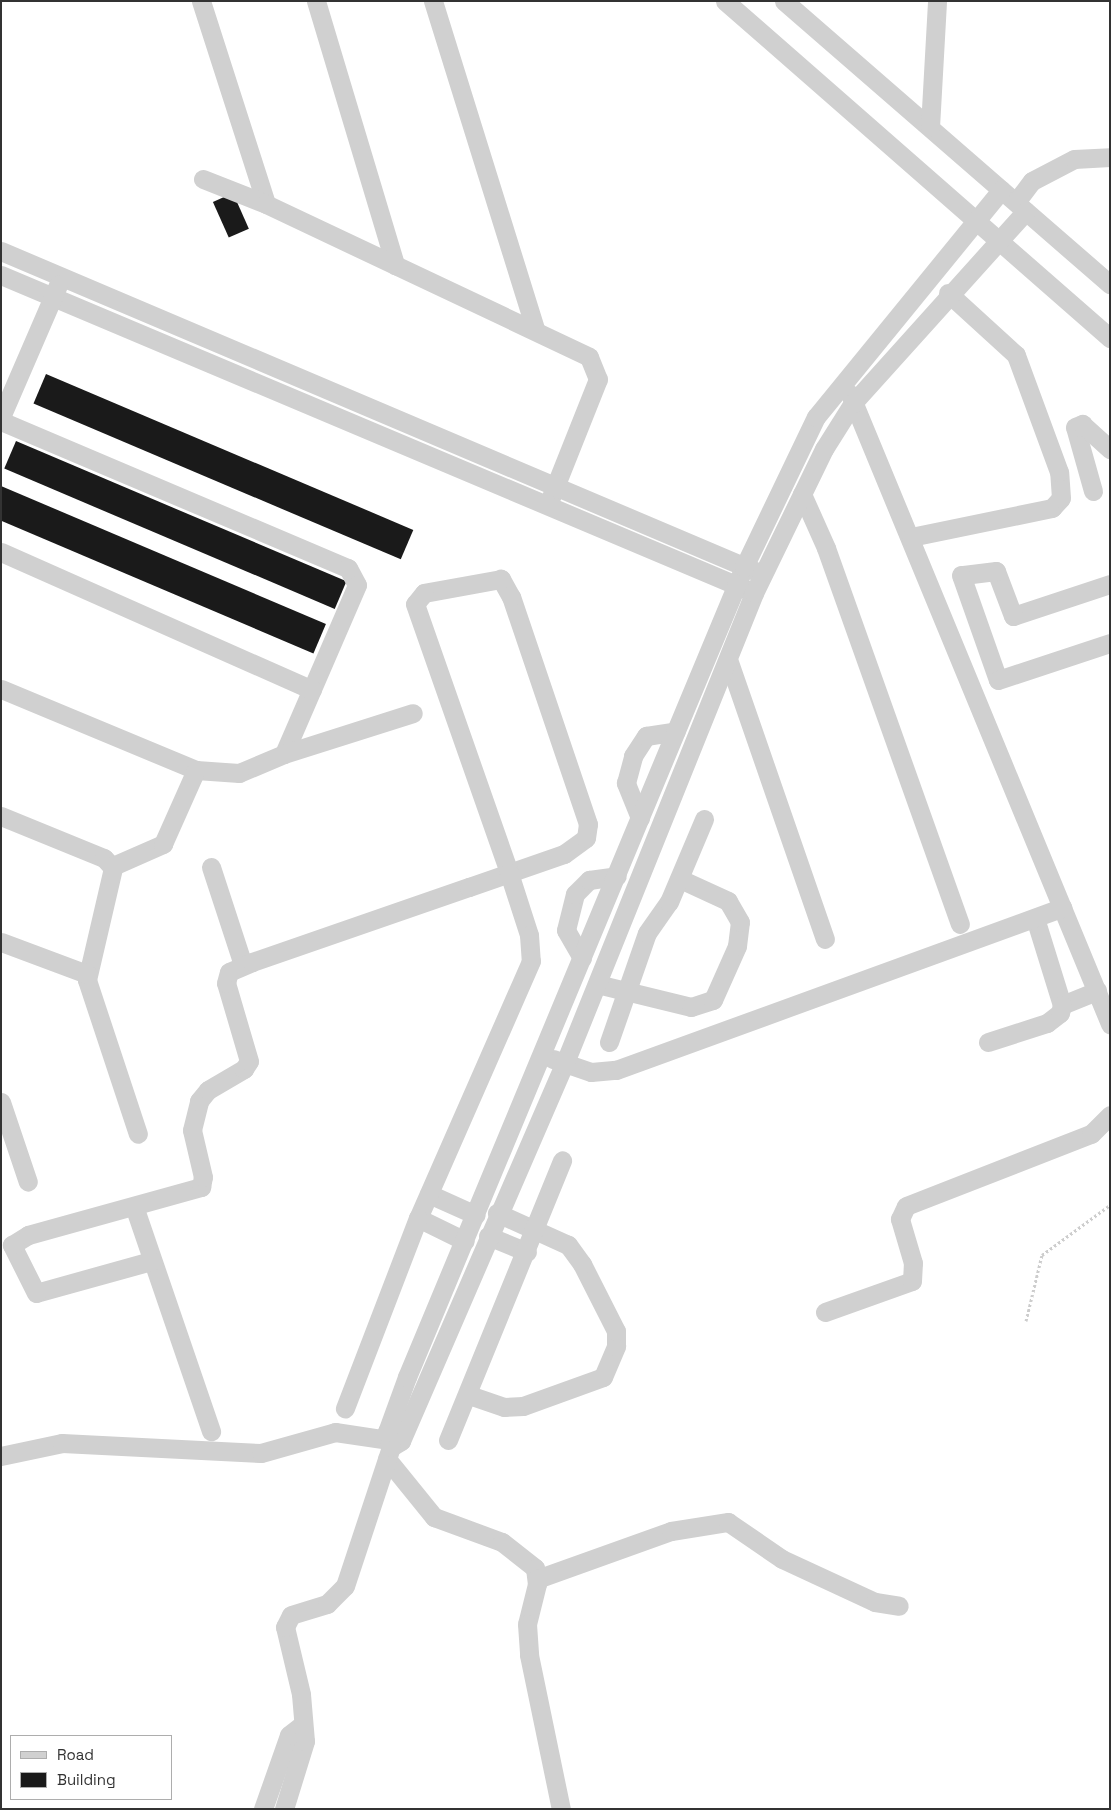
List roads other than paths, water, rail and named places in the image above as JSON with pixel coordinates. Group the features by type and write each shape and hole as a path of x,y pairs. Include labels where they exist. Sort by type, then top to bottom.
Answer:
{"street":[{"path":"202,1 266,204"},
{"path":"316,1 395,265"},
{"path":"433,1 535,329"},
{"path":"725,1 996,241 1110,338"},
{"path":"784,1 1110,284"},
{"path":"930,127 937,1"},
{"path":"753,570 802,494 853,403 948,293 996,241 1021,206 1032,181 1074,159 1110,157"},
{"path":"203,179 266,204 586,354 597,373 548,505"},
{"path":"284,1809 305,1741 302,1725 301,1694 285,1626 291,1615 328,1604 343,1591 389,1449 401,1441 488,1236 564,1065 729,662 746,590 805,435 845,381 1001,190"},
{"path":"1,250 753,570"},
{"path":"1,275 53,295 746,590"},
{"path":"1,417 62,276"},
{"path":"911,537 1052,508 1061,498 1059,472 1016,355 948,293"},
{"path":"845,381 911,537 1110,1024"},
{"path":"1,421 353,572 356,585 284,754"},
{"path":"1093,491 1075,427 1082,424 1110,449"},
{"path":"802,494 826,548 960,924"},
{"path":"1,552 312,690"},
{"path":"1110,584 1013,616 996,571 961,575 998,680 1110,643"},
{"path":"151,1260 36,1293 12,1248 28,1235 191,1193 203,1184 192,1130 200,1101 214,1085 249,1066 225,978 243,965 509,873 580,845 588,824 511,597 498,578 424,593 415,604 509,873 529,935 528,975 418,1218 345,1408"},
{"path":"561,1809 528,1644 529,1608 537,1580 535,1568 518,1551 489,1536 445,1524 426,1511 389,1449 387,1432 541,1052 617,876 676,731 746,590"},
{"path":"729,662 825,938"},
{"path":"1,689 196,770 238,773 284,754 413,713"},
{"path":"640,818 626,783 634,756 646,736 676,731"},
{"path":"112,866 164,844 196,770"},
{"path":"1,816 104,858 112,866"},
{"path":"609,1042 647,933 680,879 704,819"},
{"path":"112,866 87,974 138,1134"},
{"path":"211,867 243,965"},
{"path":"582,958 566,930 575,894 589,880 617,876"},
{"path":"597,984 691,1007 708,1004 720,988 740,932 738,913 728,901 680,879"},
{"path":"541,1052 564,1065 591,1072 616,1070 1062,908"},
{"path":"988,1042 1046,1023 1060,1013 1062,1005 1035,918"},
{"path":"1,942 87,974"},
{"path":"1062,1005 1096,991"},
{"path":"1,1102 28,1182"},
{"path":"826,1312 912,1281 913,1263 900,1219 906,1206 1091,1134 1110,1115"},
{"path":"448,1440 469,1395 562,1160"},
{"path":"429,1194 476,1215"},
{"path":"134,1209 211,1431"},
{"path":"469,1395 504,1407 518,1407 603,1377 608,1367 616,1331 582,1264 568,1245 537,1227 498,1213"},
{"path":"418,1218 465,1241"},
{"path":"488,1236 527,1252"},
{"path":"1,1456 62,1443 261,1453 336,1432 389,1449"},
{"path":"537,1580 671,1531 728,1522 782,1559 874,1602 899,1606"},
{"path":"263,1809 289,1735 302,1725"}]}
